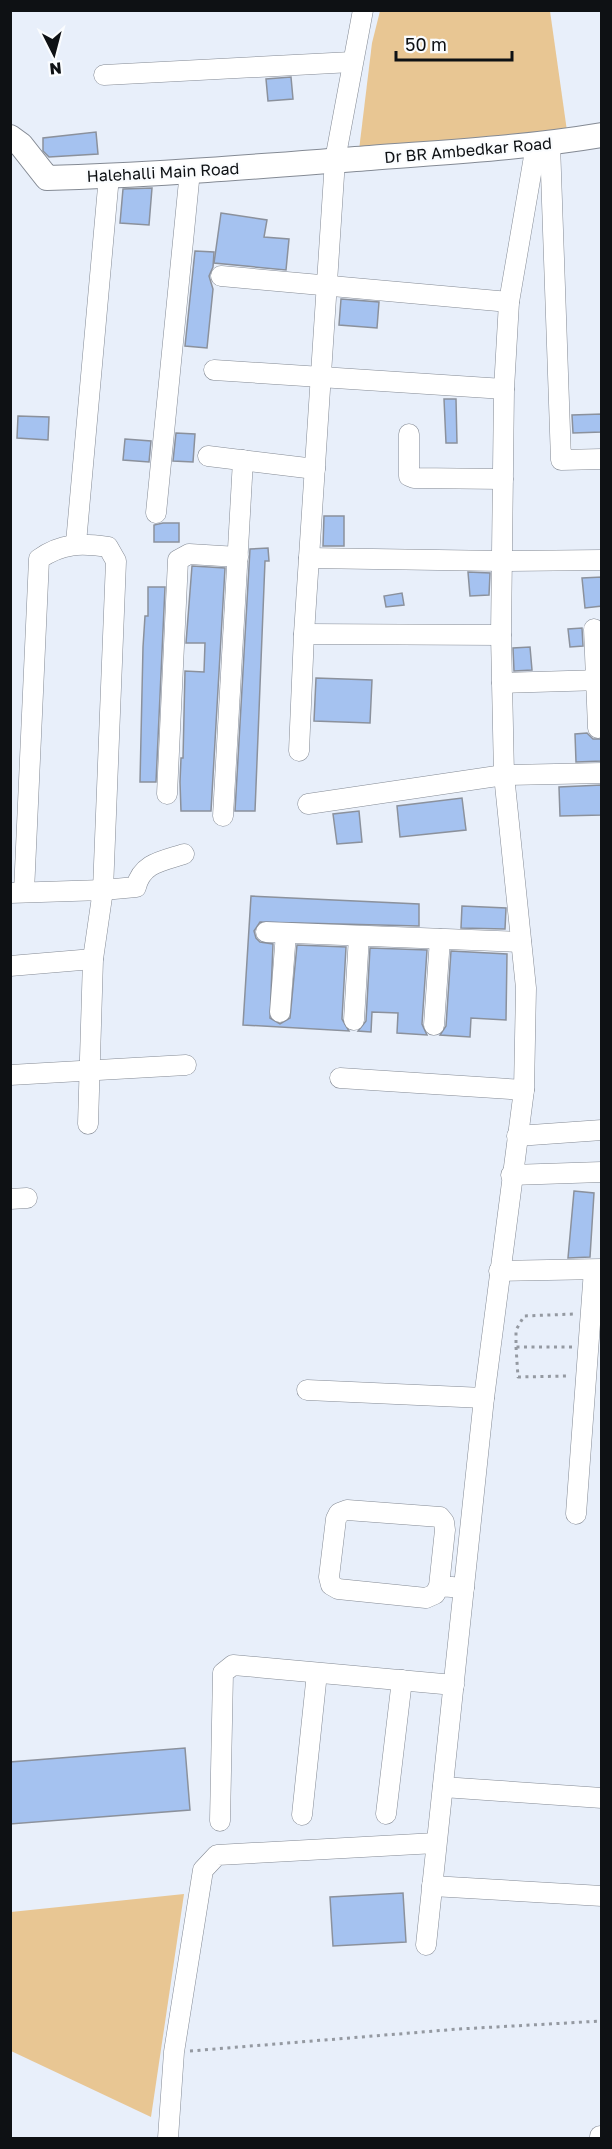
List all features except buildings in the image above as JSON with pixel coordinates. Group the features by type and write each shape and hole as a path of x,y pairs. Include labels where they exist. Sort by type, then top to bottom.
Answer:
{"main road":[{"name":"Dr BR Ambedkar Road","path":"335,160 543,144 602,135"},
{"name":"Halehalli Main Road","path":"10,137 21,145 47,178 190,171 335,160"}],"street":[{"path":"299,751 304,634 335,160 363,10"},
{"path":"104,75 352,62"},
{"path":"426,1945 484,1398 511,1176 524,1090 526,988 504,775 501,635 504,389 509,302 543,144"},
{"path":"543,144 561,460 602,459"},
{"path":"156,513 190,171"},
{"path":"76,543 109,176"},
{"path":"221,276 509,302"},
{"path":"214,370 504,389"},
{"path":"409,434 409,476 414,478 503,479"},
{"path":"208,456 315,469"},
{"path":"223,816 243,460"},
{"path":"88,1124 93,959 103,890 116,561 108,547 76,543 49,552 39,559 17,893 103,890 136,888 139,875 147,866 184,854"},
{"path":"167,795 178,560 189,554 238,556"},
{"path":"309,558 602,560"},
{"path":"594,629 599,680 598,728"},
{"path":"304,634 501,635"},
{"path":"502,683 599,680"},
{"path":"308,804 504,775 602,773"},
{"path":"280,1012 276,933 521,942"},
{"path":"354,1020 359,936"},
{"path":"434,1025 440,939"},
{"path":"10,966 93,959"},
{"path":"10,1075 186,1065"},
{"path":"340,1078 524,1090"},
{"path":"517,1136 602,1130"},
{"path":"511,1176 602,1172"},
{"path":"499,1271 598,1270 578,1344 576,1514"},
{"path":"307,1390 484,1398"},
{"path":"347,1510 440,1517 444,1522 445,1530 439,1586 435,1594 426,1598 338,1588 331,1585 329,1577 336,1519 339,1513 347,1510"},
{"path":"439,1586 464,1588"},
{"path":"220,1821 223,1673 233,1665 454,1685"},
{"path":"302,1815 317,1672"},
{"path":"386,1814 402,1680"},
{"path":"443,1787 602,1798"},
{"path":"168,2139 174,2052 203,1870 209,1860 217,1855 436,1843"},
{"path":"432,1886 602,1896"}],"path":[{"path":"570,1366 569,1376 518,1377 516,1330 524,1316 575,1314 574,1322"},
{"path":"516,1347 578,1344"},
{"path":"571,1357 578,1344"},
{"path":"174,2052 459,2029 602,2021"}],"shaded area":[{"path":"380,11 550,11 567,131 359,150 372,43"},
{"path":"184,1894 151,2117 11,2051 11,1912"}]}
